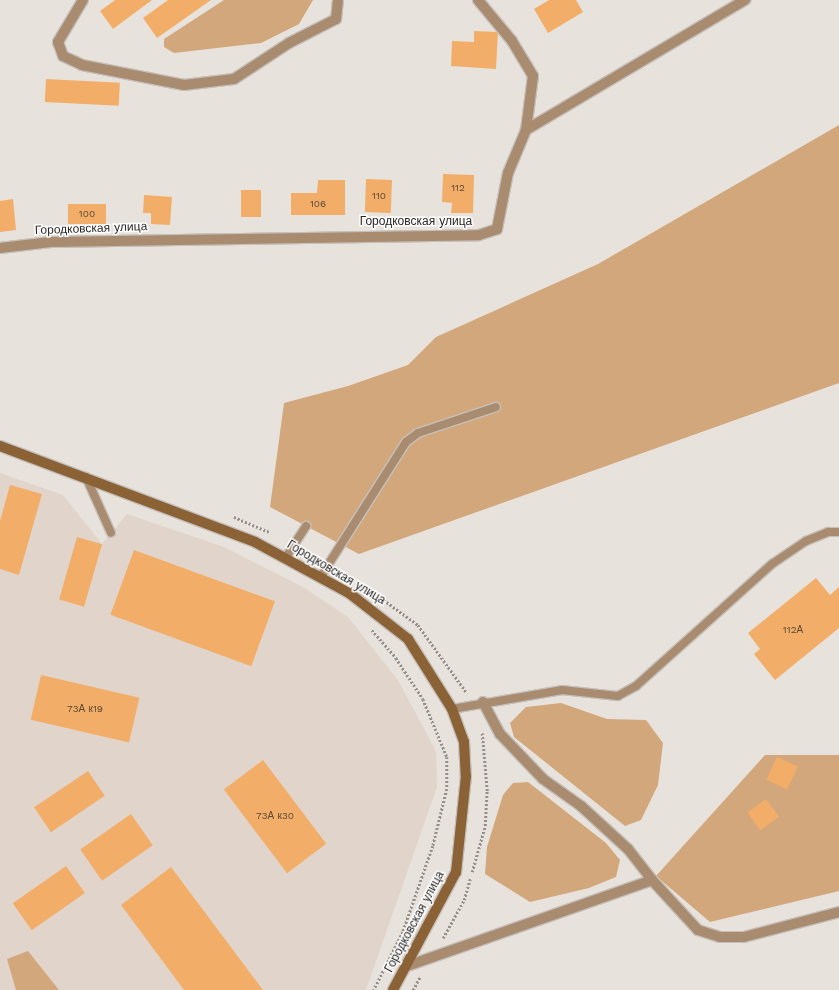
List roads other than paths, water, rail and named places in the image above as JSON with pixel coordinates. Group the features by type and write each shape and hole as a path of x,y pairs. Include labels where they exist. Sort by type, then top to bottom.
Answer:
{"main road":[{"name":"Городковская улица","path":"0,446 208,521 286,557 321,576 383,616 408,639 452,709 464,742 466,776 456,872 393,990"}],"street":[{"path":"83,0 58,42 63,56 82,65 184,85 234,79 289,43 336,19 338,0"},
{"path":"478,0 512,41 533,76 526,130"},
{"path":"526,130 745,0"},
{"name":"Городковская улица","path":"0,248 51,242 479,234 497,229 508,173 526,130"},
{"path":"483,702 500,734 543,779 581,806 628,849 652,880 698,930 720,937 744,937 839,912"},
{"path":"407,966 652,880"}],"lane":[{"path":"321,576 406,442 418,433 496,407"},
{"path":"86,477 111,533"},
{"path":"286,557 306,526"},
{"path":"452,709 483,702 562,690 618,696 636,686 772,564 806,542 828,532 839,532"}]}
